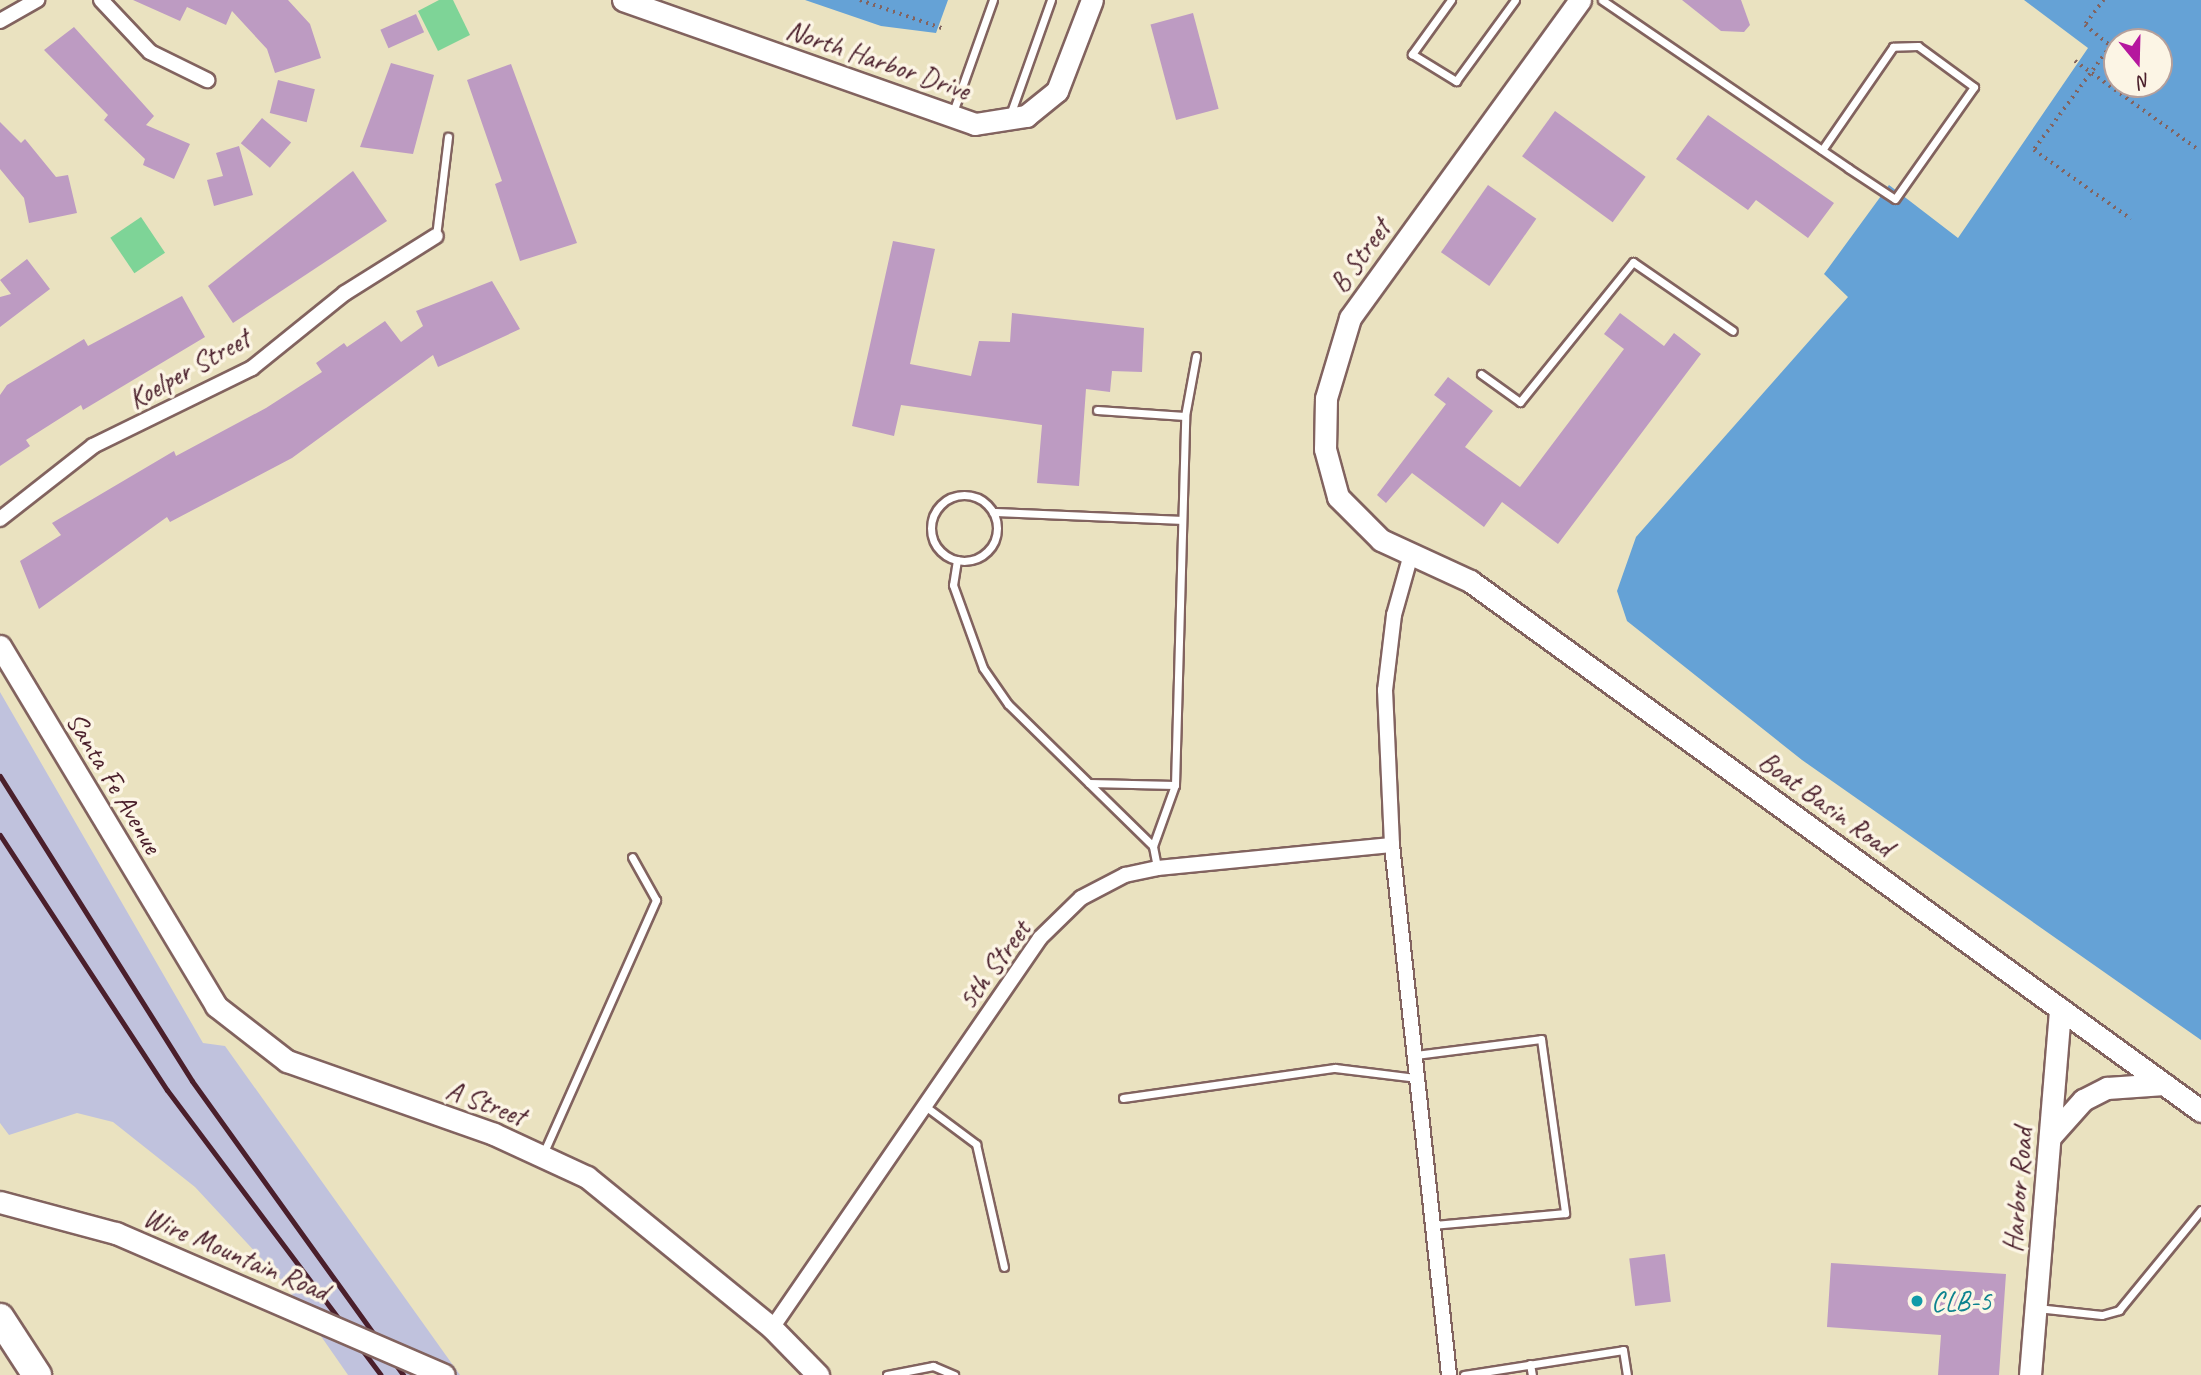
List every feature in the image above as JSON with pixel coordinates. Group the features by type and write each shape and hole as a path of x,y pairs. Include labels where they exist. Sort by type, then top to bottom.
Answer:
{"highway":[{"path":"0,1318 37,1375"}],"street":[{"path":"0,22 37,0"},
{"path":"101,0 150,52 206,80"},
{"name":"North Harbor Drive","path":"623,0 975,124 1007,122"},
{"path":"1007,122 1057,91 1092,0"},
{"name":"B Street","path":"1410,558 1356,521 1338,497 1325,449 1336,355 1350,318 1580,0"},
{"name":"Koelper Street","path":"0,519 93,446 252,368 345,293 436,236"},
{"path":"1410,558 1394,615 1385,690 1392,845 1449,1375"},
{"name":"Boat Basin Road","path":"1410,558 1470,581 2201,1111"},
{"name":"Santa Fe Avenue","path":"0,646 180,948"},
{"name":"5th Street","path":"772,1328 1040,938 1081,898 1125,875 1157,868 1392,845"},
{"name":"A Street","path":"180,948 216,1006 263,1048 542,1154 587,1177 772,1328 818,1375"},
{"name":"Harbor Road","path":"2030,1375 2060,1009"},
{"path":"2050,1137 2083,1100 2107,1088 2164,1084"},
{"name":"Wire Mountain Road","path":"0,1202 116,1233 444,1375"}],"lane":[{"path":"952,116 993,0"},
{"path":"1007,122 1051,0"},
{"path":"1451,0 1412,54 1456,81 1515,0"},
{"path":"1602,0 1822,150 1895,199 1974,87 1918,46 1893,47 1822,150"},
{"path":"436,236 448,137"},
{"path":"1481,374 1520,402 1633,262 1733,331"},
{"path":"1157,868 1153,846 1175,785 1185,416 1196,356"},
{"path":"1097,410 1185,416"},
{"path":"957,560 932,540 931,522 940,504 968,495 993,512 1181,520"},
{"path":"957,560 989,549 997,531 993,512"},
{"path":"957,560 953,585 984,667 1008,704 1153,846"},
{"path":"1089,783 1175,785"},
{"path":"542,1154 656,900 632,857"},
{"path":"1415,1055 1541,1039 1565,1213 1433,1224"},
{"path":"1123,1098 1335,1068 1417,1079"},
{"path":"925,1106 976,1144 1004,1267"},
{"path":"2036,1308 2102,1315 2119,1310 2201,1210"},
{"path":"1464,1375 1623,1350 1626,1375"},
{"path":"1530,1364 1532,1375"},
{"path":"887,1375 933,1366 954,1375"}],"path":[{"path":"860,0 944,29"},
{"path":"2104,0 2085,25 2111,47 2034,150 2131,219"},
{"path":"2075,61 2196,148"}],"shaded area":[{"path":"0,692 203,1043 225,1046 460,1375 348,1375 284,1283 195,1187 113,1122 77,1113 9,1135 0,1123"}],"green space":[{"path":"439,0 453,0 470,35 438,51 418,11"},
{"path":"141,217 165,253 134,273 110,238"}],"water":[{"path":"805,0 948,0 936,33 881,26"},
{"path":"2024,0 2201,0 2201,1040 1802,760 1627,621 1617,591 1636,537 1848,297 1824,274 1889,185 1958,238 2088,48"}],"building":[{"path":"133,0 288,0 310,24 321,58 275,73 267,49 232,11 226,25 187,7 180,21"},
{"path":"1682,0 1741,0 1750,25 1744,32 1721,31"},
{"path":"1193,13 1219,109 1176,120 1150,24"},
{"path":"416,14 424,32 389,48 380,30"},
{"path":"74,27 154,116 146,125 190,144 174,179 143,165 145,159 104,120 108,115 44,50"},
{"path":"391,63 434,75 413,154 360,147"},
{"path":"511,64 577,243 520,261 495,184 502,181 467,80"},
{"path":"278,80 315,89 307,122 270,113"},
{"path":"1555,111 1646,177 1613,222 1522,156"},
{"path":"1708,115 1834,203 1808,238 1756,200 1748,210 1676,159"},
{"path":"262,118 291,142 270,168 241,143"},
{"path":"0,122 21,143 25,139 56,177 68,175 77,213 29,223 24,198 0,169"},
{"path":"239,146 253,195 214,206 207,180 223,176 216,153"},
{"path":"353,171 387,221 233,323 208,286"},
{"path":"1488,185 1536,219 1489,286 1441,252"},
{"path":"893,241 935,249 910,364 971,376 979,341 1010,342 1012,313 1144,328 1142,372 1112,371 1110,392 1086,389 1079,486 1037,483 1042,425 901,405 894,436 852,426"},
{"path":"27,259 50,289 0,327 0,297 11,294 0,280"},
{"path":"492,281 520,329 438,367 433,355 292,458 170,522 167,517 39,609 20,561 61,535 52,523 174,451 176,456 266,408 322,372 316,363 344,343 347,347 385,321 401,342 423,326 416,311"},
{"path":"182,296 205,337 83,410 81,405 26,440 30,446 0,466 0,395 7,385 84,339 88,346"},
{"path":"1620,313 1664,346 1674,333 1701,354 1558,544 1502,502 1484,527 1412,473 1386,503 1377,495 1446,404 1434,395 1448,377 1493,411 1465,447 1520,487 1624,349 1604,334"},
{"path":"1665,1254 1671,1302 1635,1306 1629,1258"},
{"name":"CLB-5","path":"1831,1263 2006,1274 1999,1375 1938,1375 1941,1335 1827,1327"}],"railway":[{"path":"0,776 192,1081 403,1375"},
{"path":"0,835 167,1090 381,1375"}],"place":[{"name":"CLB-5","path":"1917,1301"}]}
